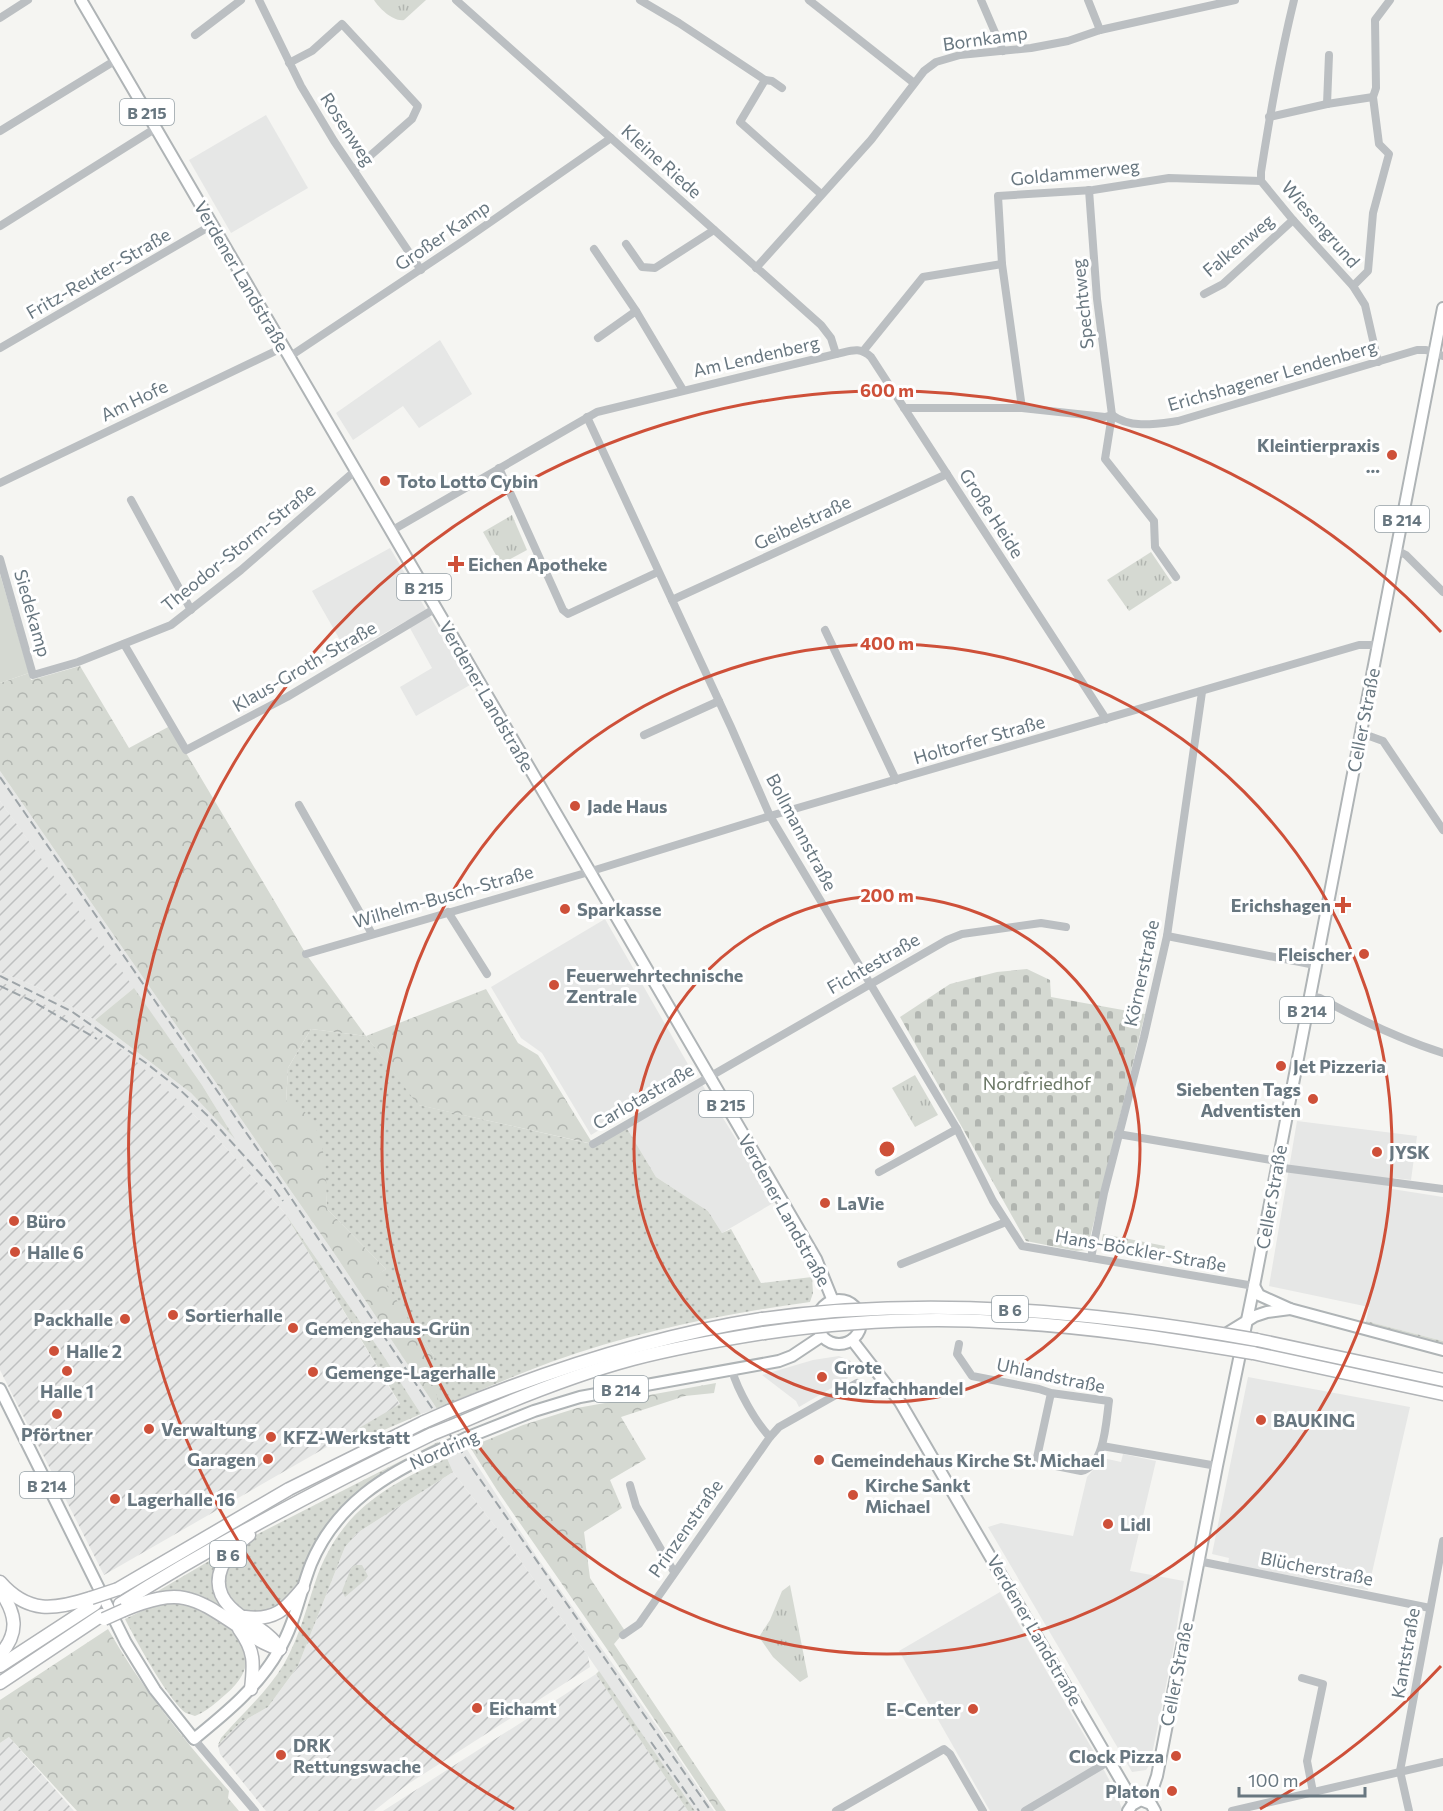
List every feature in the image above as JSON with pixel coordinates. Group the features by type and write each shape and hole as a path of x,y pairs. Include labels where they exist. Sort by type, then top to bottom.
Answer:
{"highway":[{"name":"B 6","path":"93,1601 289,1489 449,1411 581,1361 673,1336 762,1319 872,1308 999,1308 1058,1312 1147,1322 1257,1340 1443,1380"},
{"name":"B 6","path":"0,1683 86,1626 122,1607 219,1544 432,1434 547,1387 632,1360 720,1340 764,1333 867,1323 999,1322 1147,1336 1253,1353 1443,1394"},
{"name":"B 6","path":"280,1649 270,1635 240,1621 221,1591 220,1576 222,1563 236,1544 285,1508"},
{"path":"0,1582 20,1600 36,1606 53,1607 93,1601"},
{"path":"122,1607 167,1596 187,1597 240,1621 270,1617 291,1602 303,1588"},
{"path":"0,1590 11,1609 14,1625 8,1645 0,1655"},
{"path":"0,1666 93,1601"},
{"path":"240,1621 252,1651 254,1667 251,1689"}],"main road":[{"name":"Verdener Landstraße","path":"81,0 816,1259 833,1301"},
{"name":"Celler Straße","path":"1152,1806 1216,1466 1254,1286 1377,645 1439,354 1443,308"},
{"path":"1254,1286 1259,1295 1290,1309 1443,1350"},
{"path":"833,1301 848,1302 861,1316 860,1331 852,1341 846,1344 833,1343 822,1336 818,1329 818,1315 827,1304 833,1301"},
{"path":"861,1316 962,1313 1004,1315 1114,1325 1191,1336 1224,1335 1246,1321 1267,1312 1290,1309"},
{"name":"Nordring","path":"194,1739 251,1689 280,1649 322,1543 331,1528 353,1503 379,1481 442,1449 512,1419 580,1397 779,1361 792,1356 822,1336"},
{"name":"Verdener Landstraße","path":"852,1341 900,1402 1111,1760 1131,1807"},
{"name":"B 214","path":"0,1389 126,1643 155,1690 194,1739"},
{"path":"1131,1807 1141,1800 1152,1806"}],"street":[{"path":"0,18 28,0"},
{"path":"195,35 241,0"},
{"name":"Rosenweg","path":"259,0 289,63 334,141 421,270"},
{"name":"Kleine Riede","path":"456,0 821,325 831,338 836,354"},
{"path":"640,0 680,23 765,80 772,81 782,88"},
{"path":"810,0 914,83"},
{"path":"981,0 1003,51"},
{"path":"1088,0 1100,30"},
{"name":"Bornkamp","path":"756,268 871,140 924,71 936,62 949,57 1031,48 1216,2 1235,0"},
{"name":"Wiesengrund","path":"1294,0 1269,117 1261,181 1353,286 1369,313 1372,342 1378,362"},
{"path":"1353,286 1368,272 1373,213 1389,153 1379,144 1373,97 1376,88 1376,20 1390,0"},
{"path":"289,63 312,51 342,24 418,105 412,119 355,169"},
{"path":"1327,104 1329,55"},
{"path":"0,131 116,60"},
{"path":"765,80 740,122 821,194"},
{"path":"1269,117 1327,104 1373,97"},
{"path":"0,226 156,128"},
{"name":"Großer Kamp","path":"286,352 421,270 611,138"},
{"name":"Goldammerweg","path":"1022,408 1002,264 998,196 1089,190 1169,178 1261,181"},
{"name":"Spechtweg","path":"1089,190 1097,299 1112,415 1106,459 1154,521 1155,547 1176,577"},
{"name":"Falkenweg","path":"1204,294 1223,284 1293,220"},
{"name":"Fritz-Reuter-Straße","path":"0,348 212,225"},
{"path":"626,244 642,267 655,268 714,230"},
{"name":"Am Lendenberg","path":"594,249 636,311 683,390"},
{"path":"836,354 864,350 923,277 1002,264"},
{"path":"598,338 636,311"},
{"name":"Große Heide","path":"864,350 871,357 1106,719"},
{"name":"Erichshagener Lendenberg","path":"904,408 1022,408 1105,417 1112,415 1120,422 1155,424 1178,421 1417,350 1439,354"},
{"name":"Am Hofe","path":"0,483 286,352"},
{"name":"Am Lendenberg","path":"391,531 597,411 836,354"},
{"name":"Bollmannstraße","path":"587,417 770,816 957,1129 993,1201 1022,1246"},
{"path":"499,468 563,610 568,614 658,572"},
{"name":"Theodor-Storm-Straße","path":"33,675 78,662 171,625 242,570 356,470"},
{"name":"Geibelstraße","path":"672,600 947,474"},
{"path":"131,500 191,610"},
{"path":"1396,550 1406,555 1443,592"},
{"name":"Siedekamp","path":"0,559 33,675"},
{"name":"Klaus-Groth-Straße","path":"124,644 186,750 287,697 436,609"},
{"path":"825,630 896,780"},
{"name":"Holtorfer Straße","path":"590,871 770,816 1359,645 1377,645"},
{"name":"Körnerstraße","path":"1091,1258 1118,1134 1144,1037 1167,936 1202,692"},
{"path":"644,735 719,701"},
{"path":"1361,734 1383,741 1443,830"},
{"path":"299,805 372,934"},
{"name":"Wilhelm-Busch-Straße","path":"306,954 590,871"},
{"path":"448,912 487,974"},
{"name":"Fichtestraße","path":"709,1076 947,940 962,934 1041,923 1066,927"},
{"path":"1167,936 1315,965"},
{"path":"1309,996 1320,998 1377,1029 1443,1053"},
{"name":"Carlotastraße","path":"592,1144 709,1076"},
{"path":"879,1172 957,1129"},
{"path":"1118,1134 1276,1164 1443,1189"},
{"path":"901,1264 1006,1222"},
{"name":"Hans-Böckler-Straße","path":"1022,1246 1254,1286"},
{"name":"Uhlandstraße","path":"959,1344 957,1354 972,1376 1039,1389 1051,1394 1109,1401 1102,1446"},
{"path":"732,1370 736,1382 762,1429 770,1437"},
{"name":"Prinzenstraße","path":"623,1635 639,1624 779,1426 857,1383"},
{"path":"1051,1394 1036,1462 1086,1470 1100,1454 1102,1446 1216,1466"},
{"path":"630,1485 636,1506 674,1572"},
{"name":"Kantstraße","path":"1400,1772 1443,1541"},
{"name":"Blücherstraße","path":"1198,1561 1430,1608"},
{"path":"1302,1678 1323,1684 1307,1761 1313,1792"},
{"path":"194,1739 255,1811"},
{"path":"837,1811 944,1749 950,1754 983,1811"},
{"path":"1025,1811 1111,1760"},
{"path":"1232,1811 1443,1762"},
{"path":"1400,1772 1409,1811"}],"shaded area":[{"path":"266,115 308,188 231,233 189,160"},
{"path":"440,340 472,394 419,428 403,406 353,440 336,413"},
{"path":"390,548 470,685 416,716 400,687 432,668 406,621 348,654 312,591"},
{"path":"0,771 336,1256 437,1409 421,1414 284,1212 208,1128 194,1115 0,981 0,972 35,986 95,1020 191,1093 233,1136 202,1085 0,801"},
{"path":"0,801 134,988 95,1020 35,986 0,972"},
{"path":"605,919 693,1073 591,1135 542,1053 521,1038 491,987"},
{"path":"0,981 78,1022 126,1052 208,1128 284,1212 400,1405 104,1575 0,1370"},
{"path":"700,1081 775,1202 722,1233 708,1211 656,1177 625,1125"},
{"path":"1297,1121 1417,1136 1411,1180 1394,1178 1392,1189 1443,1197 1443,1341 1366,1321 1369,1307 1269,1286"},
{"path":"839,1356 851,1361 851,1371 847,1379 799,1407 796,1401 762,1375 813,1360"},
{"name":"BAUKING","path":"1248,1377 1410,1407 1368,1590 1228,1564 1229,1558 1212,1554"},
{"path":"466,1448 539,1560 714,1811 695,1811 508,1543 453,1472 447,1458"},
{"path":"1123,1454 1156,1461 1130,1571 1184,1581 1173,1651 1150,1764 1146,1770 1132,1772 988,1527 1001,1523 1073,1536 1087,1477 1103,1458 1121,1462"},
{"path":"453,1472 508,1543 588,1656 590,1667 408,1784 374,1811 266,1811 220,1754 218,1745 240,1723 268,1707 298,1666 345,1547 357,1533"},
{"path":"1000,1592 1097,1757 1123,1811 990,1811 899,1651"},
{"path":"596,1674 688,1811 383,1811 564,1695"},
{"path":"9,1737 74,1811 0,1811 0,1743"}],"green space":[{"path":"374,0 426,0 404,20 400,20 387,14"},
{"path":"512,515 527,550 501,564 483,532"},
{"path":"1151,552 1172,583 1129,611 1107,580"},
{"path":"0,574 29,673 0,683"},
{"path":"80,666 129,748 170,726 306,954 366,1036 311,1029 288,1068 286,1103 303,1110 317,1131 324,1157 327,1209 386,1269 379,1274 434,1356 434,1388 441,1407 437,1409 336,1256 0,771 0,683 29,673 31,680"},
{"name":"Nordfriedhof","path":"1027,969 1050,980 1051,997 1145,1014 1087,1250 1076,1251 1026,1241 900,1017 950,984 997,972"},
{"path":"134,988 202,1085 235,1139 191,1093 95,1020"},
{"path":"486,989 518,1043 538,1055 593,1144 418,1105 366,1036"},
{"path":"311,1029 366,1036 419,1105 592,1144 625,1125 656,1177 708,1211 722,1233 731,1229 761,1283 812,1277 813,1293 810,1302 712,1318 583,1351 441,1407 434,1396 434,1356 378,1274 386,1269 327,1209 325,1173 286,1103 288,1068"},
{"path":"915,1075 938,1115 915,1127 892,1088"},
{"path":"284,1212 421,1414 363,1439 332,1444 400,1404"},
{"path":"1103,1234 1165,1246 1162,1260 1108,1250 1101,1245"},
{"path":"1366,1321 1443,1341 1443,1345 1365,1326"},
{"path":"716,1383 714,1393 685,1396 621,1417 646,1459 610,1480 622,1508 584,1532 590,1578 625,1631 614,1644 726,1811 716,1811 470,1447 523,1425 577,1408"},
{"path":"438,1442 440,1445 373,1481 337,1511 325,1526 309,1554 296,1588 279,1607 263,1615 255,1616 236,1607 224,1587 224,1571 232,1557 250,1538"},
{"path":"447,1458 453,1472 357,1533 345,1547 298,1666 268,1707 240,1723 218,1745 221,1738 262,1693 284,1664 299,1631 318,1574 328,1551 340,1532 354,1516 387,1489"},
{"path":"221,1554 215,1570 215,1585 268,1639 209,1601 182,1592 158,1591"},
{"path":"355,1565 362,1565 368,1576 345,1597 342,1591 351,1568"},
{"path":"790,1585 808,1677 800,1682 773,1657 759,1637 770,1620 782,1591"},
{"path":"180,1601 212,1615 226,1625 238,1636 245,1649 246,1663 240,1678 219,1701 195,1716 186,1713 171,1696 125,1619 156,1604"},
{"path":"108,1629 149,1693 229,1791 228,1798 239,1811 77,1811 9,1737 0,1743 0,1700"},
{"path":"599,1671 695,1811 688,1811 596,1674"}],"railway":[{"path":"0,777 281,1183 475,1472 711,1811"},
{"path":"0,976 71,1011 178,1088 208,1116 283,1201"},
{"path":"0,986 32,1001 97,1039"},
{"path":"651,1742 699,1811"}],"place":[{"name":"Kleintierpraxis ...","path":"1392,455"},
{"name":"Toto Lotto Cybin","path":"385,481"},
{"name":"Eichen Apotheke","path":"456,564"},
{"name":"Jade Haus","path":"575,806"},
{"name":"Erichshagen","path":"1343,905"},
{"name":"Sparkasse","path":"565,909"},
{"name":"Fleischer","path":"1364,954"},
{"name":"Feuerwehrtechnische Zentrale","path":"554,985"},
{"name":"Jet Pizzeria","path":"1281,1066"},
{"name":"Siebenten Tags Adventisten","path":"1313,1099"},
{"name":"JYSK","path":"1377,1152"},
{"name":"LaVie","path":"825,1203"},
{"name":"Büro","path":"14,1221"},
{"name":"Halle 6","path":"15,1252"},
{"name":"Sortierhalle","path":"173,1315"},
{"name":"Packhalle","path":"125,1319"},
{"name":"Gemengehaus-Grün","path":"293,1328"},
{"name":"Halle 2","path":"54,1351"},
{"name":"Halle 1","path":"67,1371"},
{"name":"Gemenge-Lagerhalle","path":"313,1372"},
{"name":"Grote Holzfachhandel","path":"822,1377"},
{"name":"Pförtner","path":"57,1414"},
{"name":"BAUKING","path":"1261,1420"},
{"name":"Verwaltung","path":"149,1429"},
{"name":"KFZ-Werkstatt","path":"271,1437"},
{"name":"Garagen","path":"268,1459"},
{"name":"Gemeindehaus Kirche St. Michael","path":"819,1460"},
{"name":"Kirche Sankt Michael","path":"853,1495"},
{"name":"Lagerhalle 16","path":"115,1499"},
{"name":"Lidl","path":"1108,1524"},
{"name":"Eichamt","path":"477,1708"},
{"name":"E-Center","path":"973,1709"},
{"name":"DRK Rettungswache","path":"281,1755"},
{"name":"Clock Pizza","path":"1176,1756"},
{"name":"Platon","path":"1172,1791"}]}
